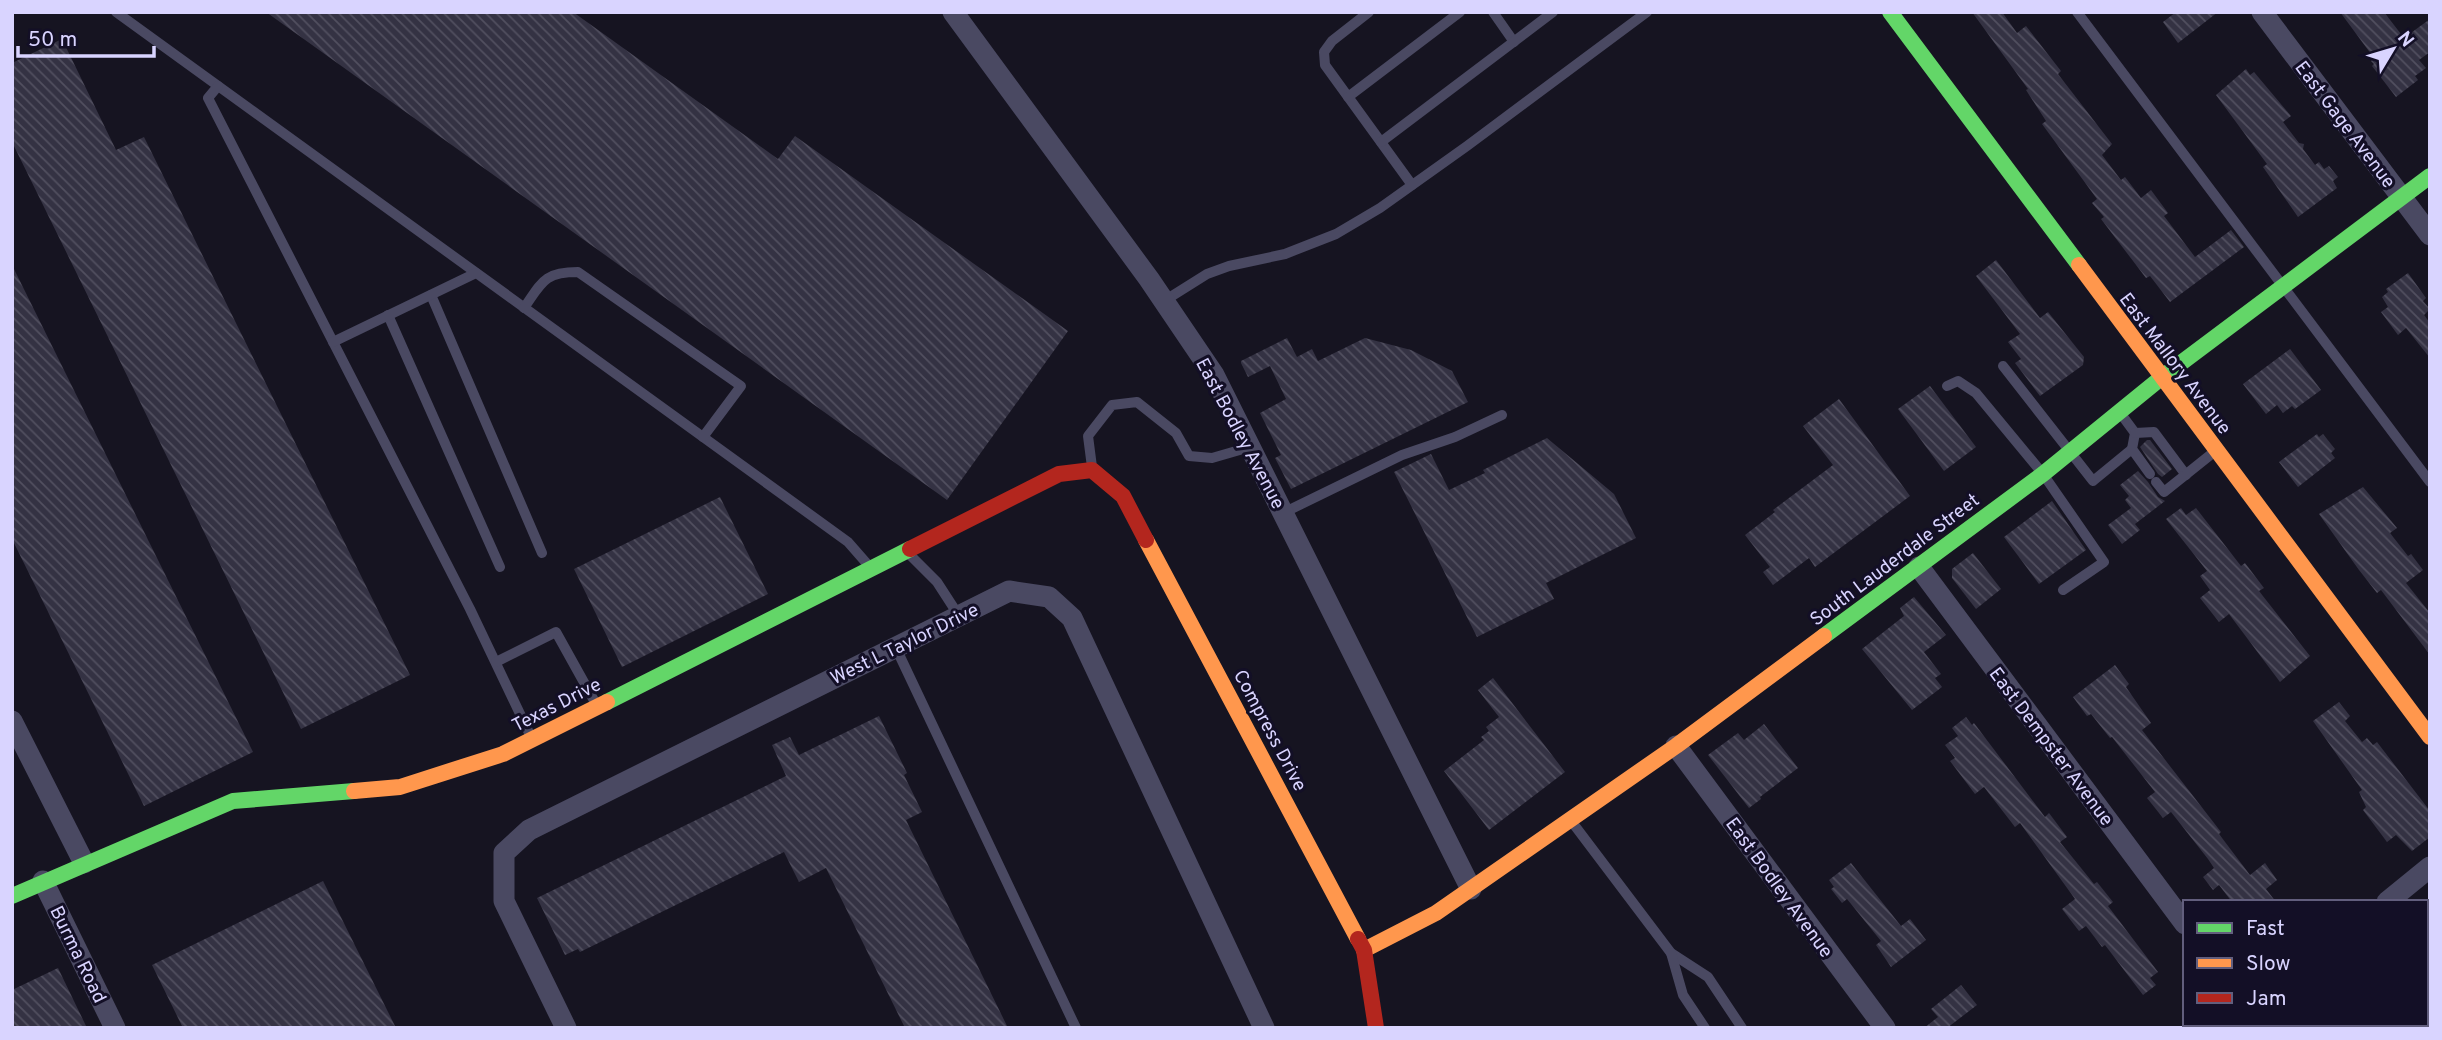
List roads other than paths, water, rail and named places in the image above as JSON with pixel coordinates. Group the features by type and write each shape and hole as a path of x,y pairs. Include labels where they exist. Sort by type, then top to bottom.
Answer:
{"street":[{"name":"East Bodley Avenue","path":"953,12 1164,300 1214,375 1471,889"},
{"name":"East Mallory Avenue","path":"1890,12 2430,737"},
{"name":"East Gage Avenue","path":"2262,12 2430,235"},
{"name":"South Lauderdale Street","path":"1364,950 1436,913 1676,746 2043,474 2161,378 2430,176"},
{"name":"Texas Drive","path":"12,896 233,801 400,787 503,754 1059,474 1092,470"},
{"name":"Compress Drive","path":"1092,470 1123,496 1364,950 1376,1028"},
{"name":"East Dempster Avenue","path":"1919,567 2183,921"},
{"name":"West L Taylor Drive","path":"566,1028 504,901 504,853 529,830 1009,591 1049,597 1072,618 1264,1028"},
{"path":"12,721 85,863"},
{"name":"East Bodley Avenue","path":"1676,746 1885,1028"},
{"path":"2389,900 2430,867"},
{"name":"Burma Road","path":"44,881 115,1028"}],"lane":[{"path":"116,12 848,542 871,568"},
{"path":"1369,12 1332,41 1324,52 1325,65 1412,185"},
{"path":"1348,97 1460,12"},
{"path":"1493,12 1514,42"},
{"path":"1381,142 1553,12"},
{"path":"1164,300 1207,274 1229,266 1285,254 1336,234 1380,208 1647,12"},
{"path":"2077,12 2430,482"},
{"path":"218,86 208,98 533,739"},
{"path":"524,308 546,277 561,272 578,272 741,386 703,437"},
{"path":"333,342 476,273"},
{"path":"431,295 542,553"},
{"path":"388,315 500,567"},
{"path":"2003,366 2092,481 2132,449 2136,433"},
{"path":"1947,386 1958,381 1976,393 2043,474 2104,562 2063,590"},
{"path":"1092,470 1088,436 1112,405 1137,402 1176,433 1189,456 1212,458 1250,447"},
{"path":"2119,412 2136,433"},
{"path":"1283,513 1402,455 1455,437 1502,415"},
{"path":"2136,433 2154,432 2186,475"},
{"path":"2132,449 2164,492 2215,451"},
{"path":"905,551 937,582 958,616"},
{"path":"496,662 556,632 598,707"},
{"path":"895,648 1076,1028"},
{"path":"1570,820 1671,953 1708,977 1742,1028"},
{"path":"1671,953 1682,995 1705,1028"}]}
